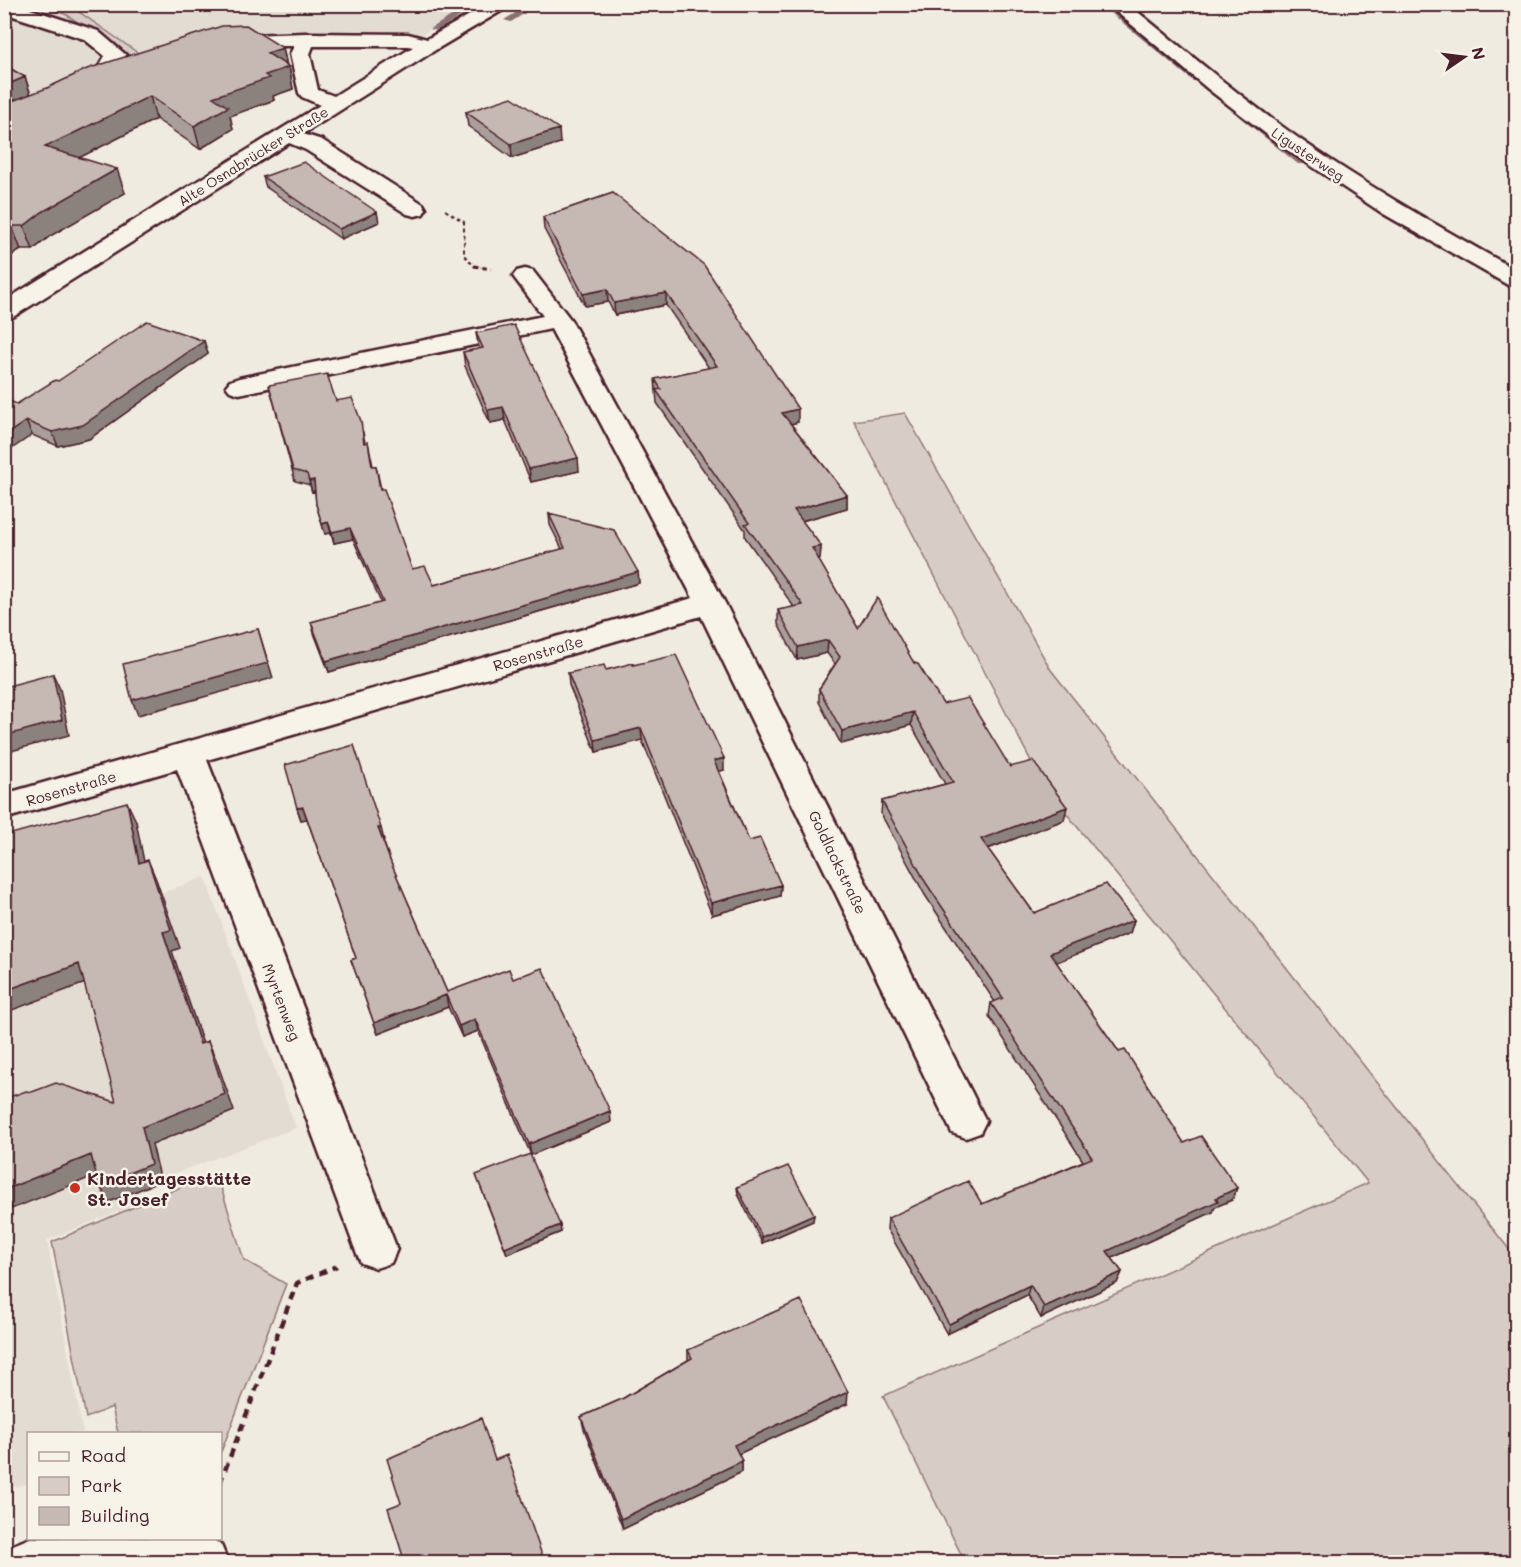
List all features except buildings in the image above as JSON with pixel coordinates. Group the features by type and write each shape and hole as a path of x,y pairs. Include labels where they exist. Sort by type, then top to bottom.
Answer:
{"street":[{"name":"Alte Osnabrücker Straße","path":"4,312 430,45 504,4"},
{"name":"Ligusterweg","path":"1116,4 1318,163 1516,280"},
{"path":"4,7 91,35 116,55 103,77 4,123"},
{"path":"306,39 300,54 309,93 336,104"},
{"path":"206,40 408,40 430,45"},
{"path":"287,135 314,145 415,208"},
{"path":"525,276 559,320 710,603"},
{"path":"239,386 559,320"},
{"name":"Rosenstraße","path":"4,807 710,603"},
{"name":"Goldlackstraße","path":"710,603 966,1121"},
{"name":"Myrtenweg","path":"188,754 376,1249"},
{"path":"30,1563 94,1549 193,1554 204,1563"}],"path":[{"path":"415,208 449,210 464,222 464,255 474,266 516,272 525,276"},
{"path":"222,1478 297,1283 376,1249"}],"shaded area":[{"path":"4,5 42,5 67,15 143,65 5,129"},
{"path":"69,5 472,5 397,49 257,48 151,62"},
{"name":"Kindertagesstätte St. Josef","path":"205,877 296,1128 163,1178 164,1181 127,1196 129,1207 47,1240 83,1432 27,1432 27,1484 5,1489 5,951"}],"green space":[{"path":"42,5 69,5 151,62 143,65 67,15"},
{"path":"905,413 1051,670 1516,1258 1516,1562 965,1562 883,1396 1368,1183 1044,786 854,421"},
{"path":"216,1172 244,1260 286,1284 222,1449 222,1432 118,1432 112,1407 86,1418 52,1242"}],"waterway":[{"path":"434,29 477,4"},
{"path":"508,20 536,4"},
{"path":"1103,4 1196,79"},
{"path":"1240,113 1301,162"}],"place":[{"name":"Kindertagesstätte St. Josef","path":"75,1188"}]}
